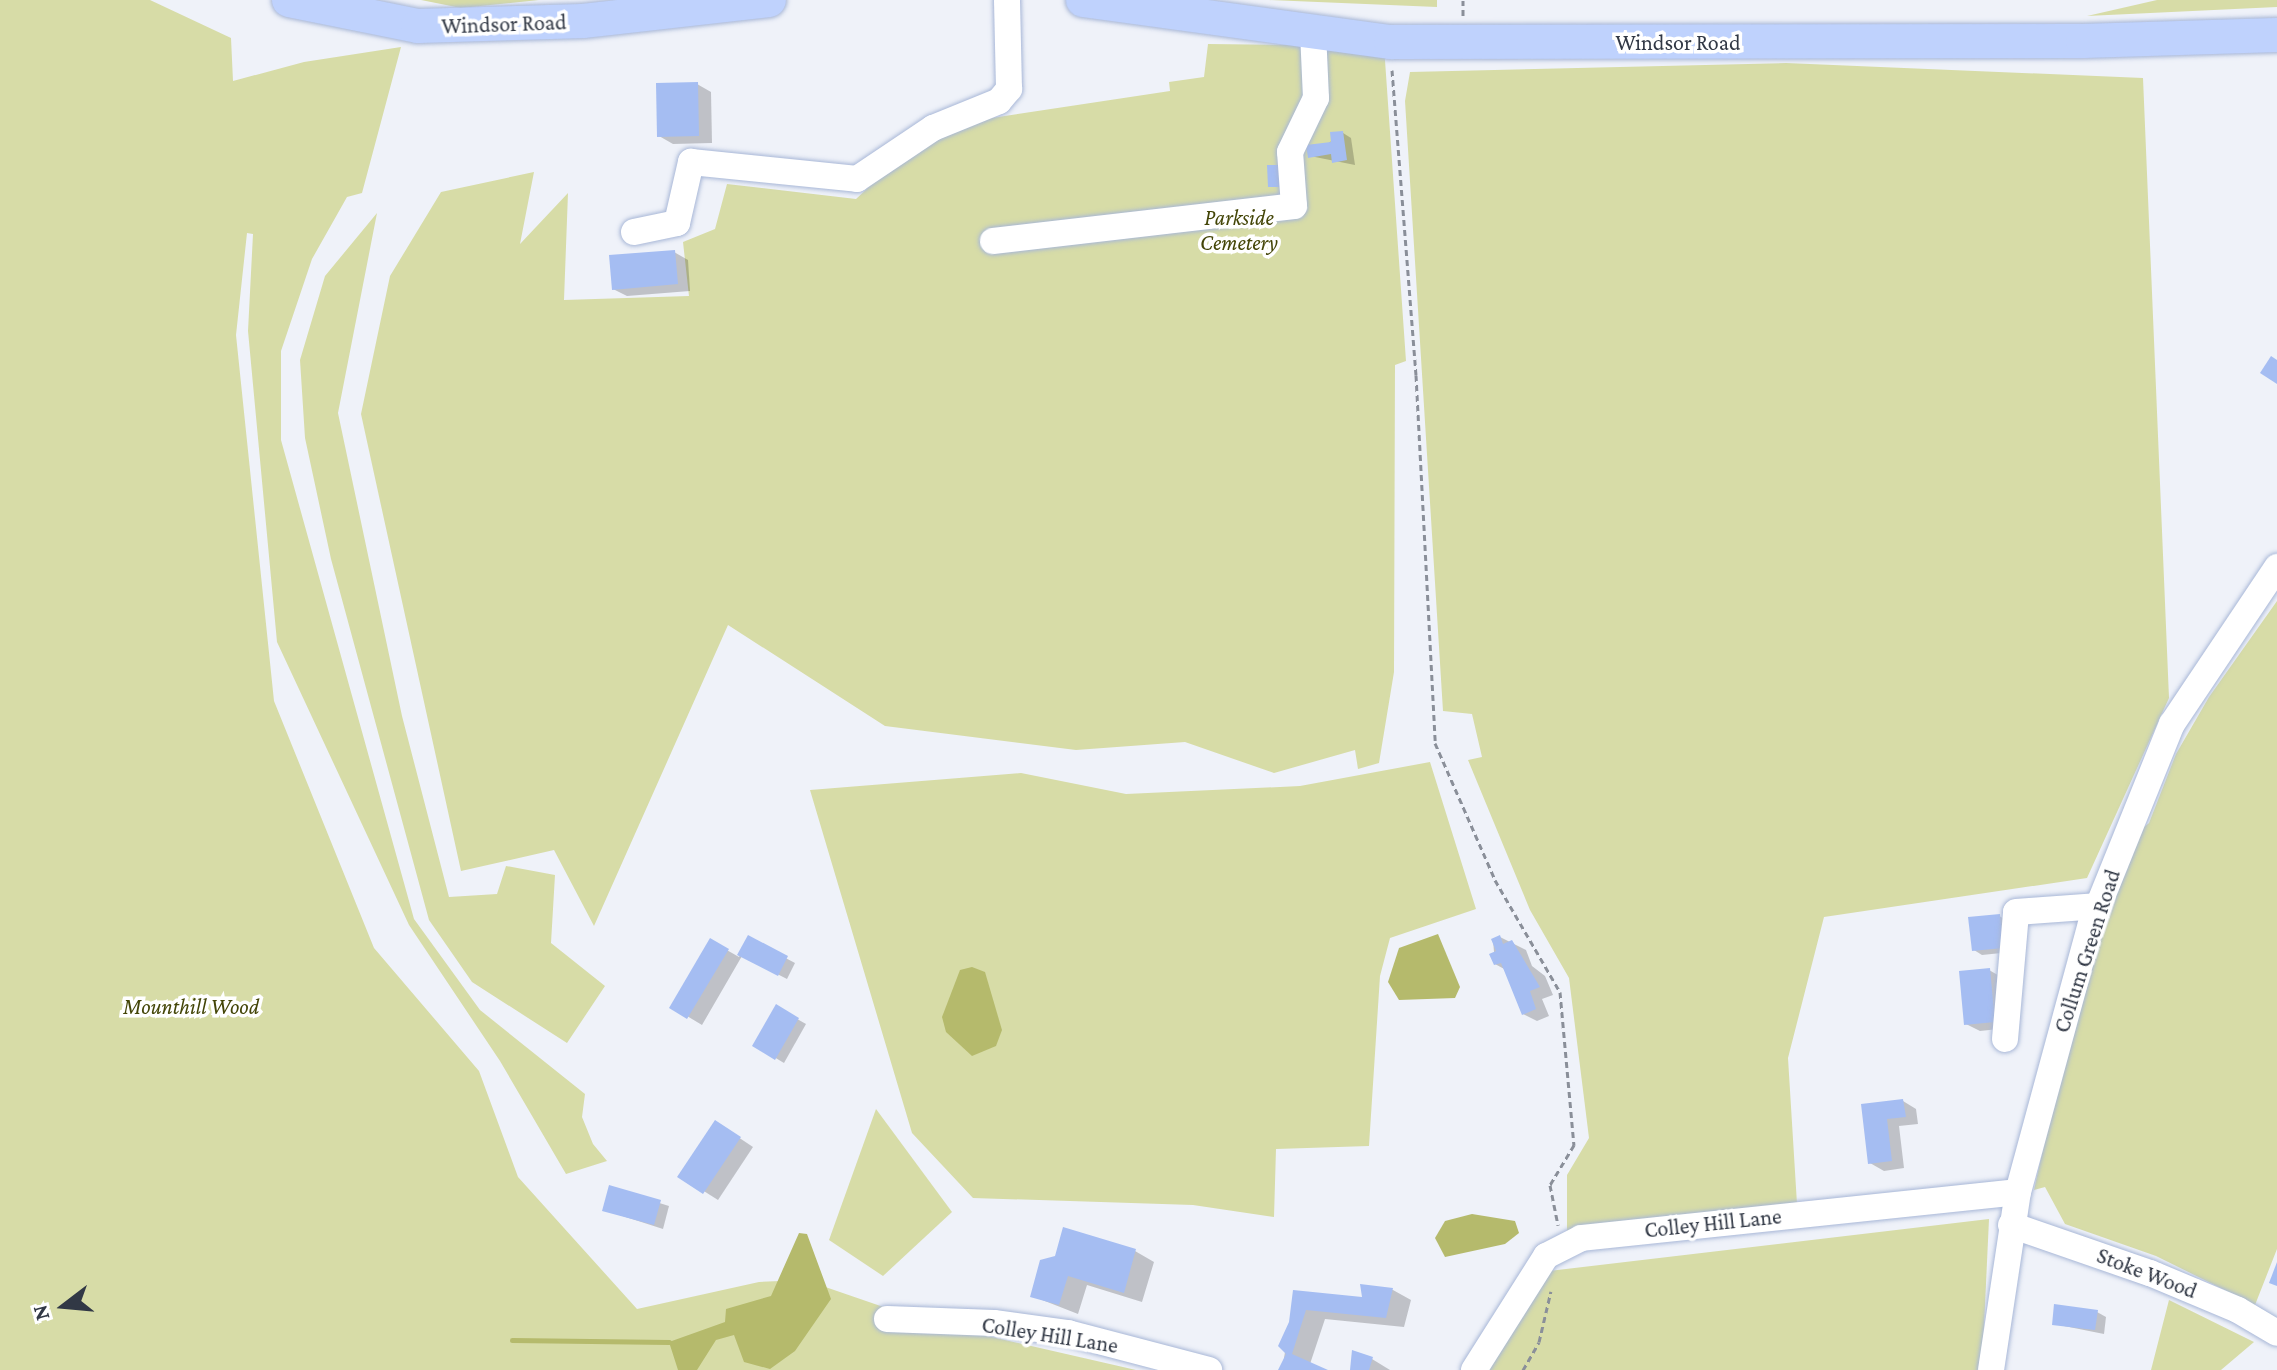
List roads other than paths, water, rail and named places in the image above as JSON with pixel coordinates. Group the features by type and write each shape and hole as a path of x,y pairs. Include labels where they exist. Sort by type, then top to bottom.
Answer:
{"main road":[{"name":"Windsor Road","path":"289,0 433,26 583,21 769,0"},
{"name":"Windsor Road","path":"1083,0 1313,32 1460,43 2277,35"}],"street":[{"path":"634,232 677,223 691,162 857,179 933,128 999,101 1009,89 1007,0"},
{"path":"993,241 1294,206 1290,152 1316,98 1313,32"},
{"name":"Collum Green Road","path":"1991,1370 2018,1192 2099,906 2172,724 2277,567"},
{"path":"2005,1039 2016,912 2099,906"},
{"name":"Colley Hill Lane","path":"1474,1370 1532,1276 1562,1246 1621,1232 2018,1192"},
{"name":"Stoke Wood","path":"2011,1225 2150,1273 2238,1310 2277,1333"},
{"name":"Colley Hill Lane","path":"887,1319 994,1323 1068,1333 1209,1370"}],"waterway":[{"path":"512,1340 669,1342"}],"park label":[{"name":"Parkside Cemetery","path":"1239,230"},
{"name":"Mounthill Wood","path":"191,1007"}]}
